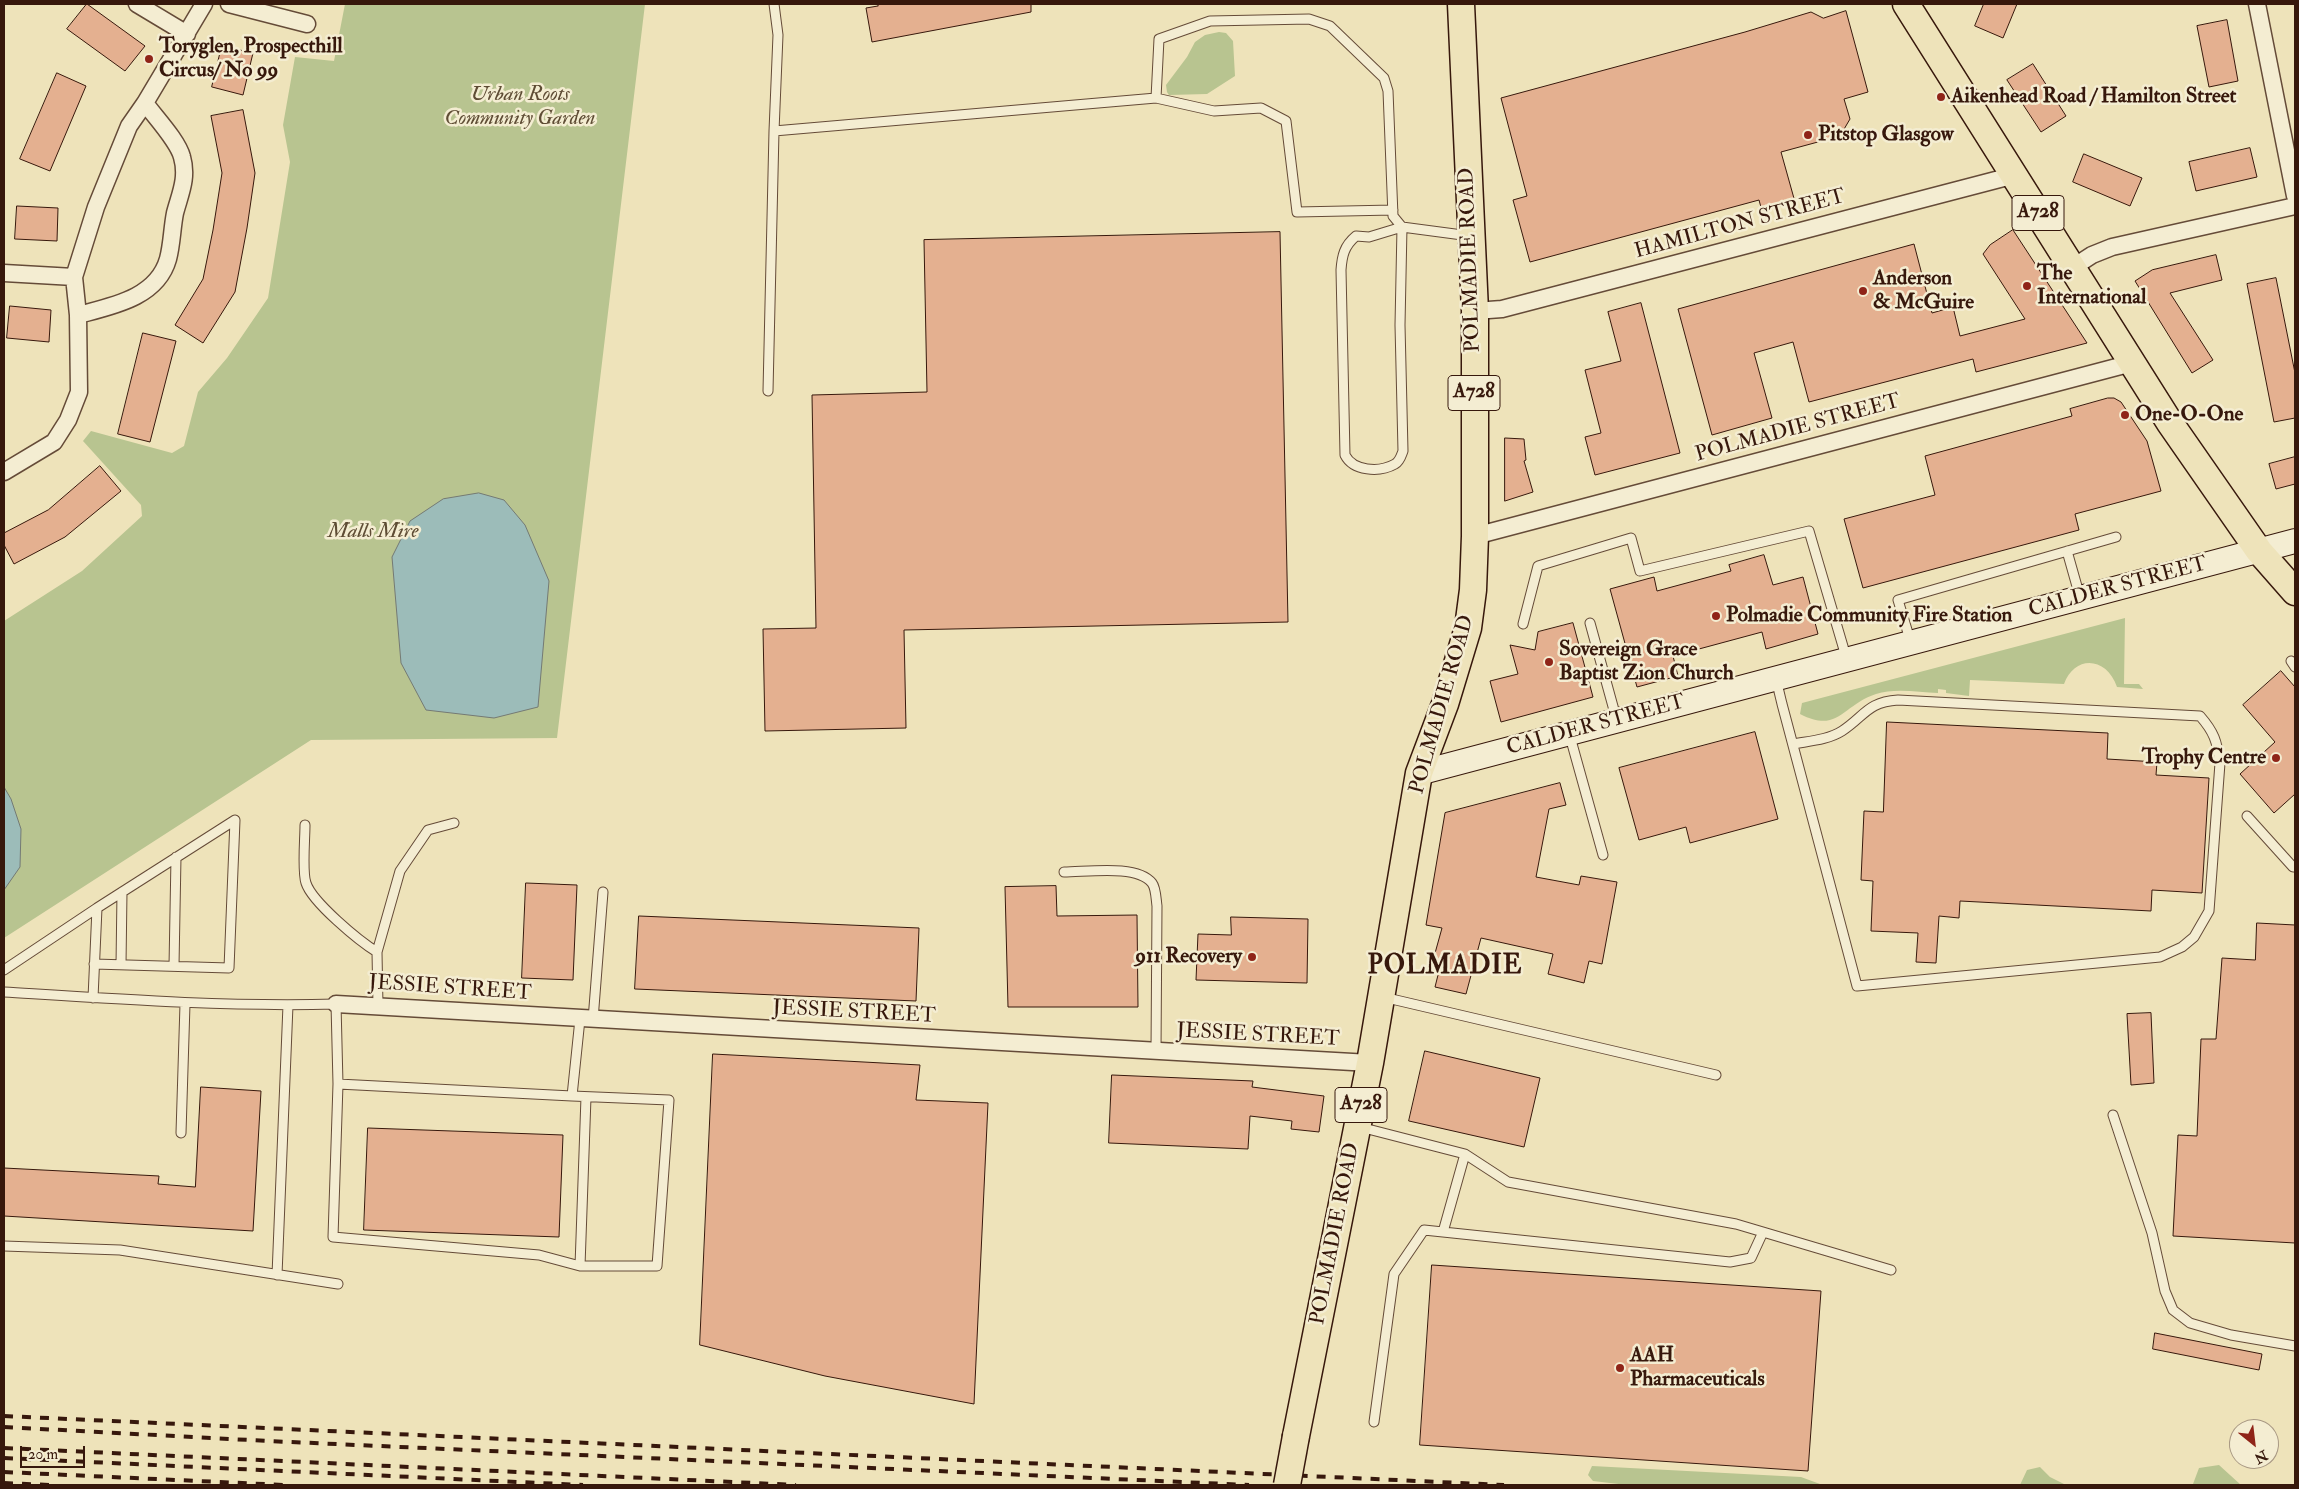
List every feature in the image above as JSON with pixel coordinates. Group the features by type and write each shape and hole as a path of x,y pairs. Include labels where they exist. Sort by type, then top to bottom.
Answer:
{"main road":[{"name":"POLMADIE ROAD","path":"1287,1485 1370,1063 1419,773 1445,704 1468,628 1473,590 1474,311 1461,4"},
{"name":"A728","path":"1906,4 2170,423 2259,550 2295,592"},
{"name":"CALDER STREET","path":"1419,773 2295,541"}],"street":[{"path":"137,4 187,34"},
{"path":"4,472 54,442 68,420 79,392 78,315 74,277 100,198 129,126 145,104 204,4"},
{"path":"230,4 307,24"},
{"path":"2257,4 2295,196"},
{"path":"78,315 134,298 149,289 168,260 185,174 182,155 145,104"},
{"name":"HAMILTON STREET","path":"1474,311 1502,309 2015,175"},
{"path":"2072,268 2092,255 2112,247 2295,206"},
{"path":"4,273 74,277"},
{"name":"POLMADIE STREET","path":"1474,536 2132,363"},
{"name":"JESSIE STREET","path":"336,1004 1370,1063"}],"lane":[{"path":"768,391 778,35 774,4"},
{"path":"1156,98 1159,39 1210,21 1309,19 1330,26 1384,78 1388,91 1393,216 1402,227 1400,325 1403,451 1400,459 1386,467 1363,468 1354,466 1345,455 1341,280 1342,255 1347,244 1356,236 1369,237 1402,227 1471,236"},
{"path":"774,131 1156,98 1214,111 1261,108 1286,121 1297,212 1393,210"},
{"path":"1523,624 1538,566 1631,538 1640,571 1809,531 1847,660"},
{"path":"1911,643 1898,600 2116,537"},
{"path":"2066,551 2080,598"},
{"path":"1590,623 1618,721"},
{"path":"1776,679 1793,744 1857,986 2160,958 2182,947 2194,937 2209,911 2220,763 2213,731 2200,716 1898,700 1882,701 1868,708 1841,732 1825,738 1793,744"},
{"path":"1569,733 1603,855"},
{"path":"2247,816 2295,867"},
{"path":"4,970 235,820 228,968 94,964"},
{"path":"378,1006 377,952 400,872 428,830 454,823"},
{"path":"305,825 305,882 311,893 343,926 364,944 377,952"},
{"path":"174,966 176,857"},
{"path":"1064,872 1128,871 1144,875 1154,885 1156,906 1156,1051"},
{"path":"121,964 122,892"},
{"path":"572,1096 586,1019 603,892"},
{"path":"93,998 97,908"},
{"path":"4,992 185,1004 336,1004 338,1084 333,1237 539,1255 580,1266 657,1266 669,1100 338,1084"},
{"path":"1381,997 1716,1075"},
{"path":"181,1132 185,1004"},
{"path":"277,1275 288,1005"},
{"path":"580,1266 586,1096"},
{"path":"2113,1115 2152,1233 2164,1291 2173,1310 2190,1323 2223,1333 2295,1346"},
{"path":"1357,1127 1465,1154 1508,1182 1736,1224 1891,1270"},
{"path":"1443,1232 1465,1154"},
{"path":"1374,1422 1394,1274 1424,1230 1730,1262 1751,1258 1763,1232"},
{"path":"4,1246 120,1250 338,1284"}],"green space":[{"name":"Malls Mire","path":"345,4 645,4 557,738 311,740 4,938 4,621 82,571 142,516 141,505 83,441 91,431 172,453 184,446 198,392 227,358 268,298 290,162 283,125 295,57 334,61"},
{"path":"1219,32 1226,33 1233,41 1235,76 1207,94 1169,95 1166,85 1187,57 1195,42 1205,35"},
{"path":"2125,618 2124,684 2139,684 2143,689 2117,687 2106,670 2099,665 2091,663 2083,664 2076,668 2069,674 2064,684 1970,680 1969,696 1946,693 1946,690 1938,689 1938,693 1890,691 1865,699 1840,716 1832,719 1824,721 1800,714 1802,703"},
{"path":"2219,1465 2241,1485 2190,1485 2193,1484 2199,1468"},
{"path":"1592,1466 1801,1477 1820,1484 1834,1485 1627,1485 1593,1481 1588,1475"},
{"path":"2040,1467 2050,1477 2066,1485 2020,1485 2027,1470"}],"water":[{"path":"479,493 504,500 525,525 549,581 538,707 494,718 426,710 401,663 392,557 410,521 443,499"},
{"path":"4,787 11,799 21,829 20,867 4,890"}],"building":[{"path":"87,4 145,46 125,71 67,29"},
{"path":"877,4 1031,4 1031,12 872,42 866,8 878,6"},
{"path":"1984,4 2017,4 2003,38 1975,26"},
{"path":"1846,11 1868,92 1844,99 1850,119 1840,136 1781,152 1795,202 1762,211 1759,200 1530,262 1513,200 1527,196 1501,98 1745,32 1811,12 1823,18"},
{"path":"2227,20 2238,81 2209,87 2197,26"},
{"path":"222,46 253,53 243,95 212,87"},
{"path":"2033,64 2066,116 2041,132 2007,80"},
{"path":"57,73 86,86 50,171 20,159"},
{"path":"243,110 255,173 247,228 235,292 203,343 175,325 203,279 213,230 222,173 211,116"},
{"path":"2250,148 2257,177 2196,191 2189,162"},
{"path":"2084,154 2142,178 2130,206 2073,182"},
{"path":"17,206 58,208 57,241 15,239"},
{"path":"2013,230 2087,343 1976,372 1973,359 1809,402 1793,342 1754,353 1772,418 1712,435 1678,309 1914,244 1932,313 1953,307 1960,336 2025,319 1983,254 1990,245"},
{"path":"1280,232 1288,622 904,630 906,728 765,731 763,629 816,628 812,395 927,392 924,240"},
{"path":"2216,255 2222,280 2170,293 2213,360 2192,373 2135,281 2152,270"},
{"path":"2276,278 2295,373 2295,418 2274,422 2247,284"},
{"path":"1641,303 1680,453 1595,475 1585,437 1601,433 1585,370 1621,361 1608,312"},
{"path":"10,306 51,310 49,342 7,338"},
{"path":"143,333 176,341 150,442 118,434"},
{"path":"2114,398 2121,402 2147,441 2161,491 2075,514 2079,530 1863,588 1844,519 1935,495 1925,456 2072,416 2070,409"},
{"path":"1505,438 1524,439 1526,460 1524,461 1533,492 1505,501"},
{"path":"2295,457 2295,484 2276,489 2269,464"},
{"path":"100,466 121,491 65,537 14,564 4,545 4,533 48,510"},
{"name":"Polmadie Community Fire Station","path":"1764,555 1773,585 1803,577 1818,634 1766,649 1762,632 1673,656 1678,676 1637,687 1610,589 1654,577 1657,591 1731,571 1729,565"},
{"name":"Sovereign Grace Baptist Zion Church","path":"1573,623 1593,697 1501,722 1490,681 1518,674 1510,645 1535,650 1538,632"},
{"name":"Trophy Centre","path":"2281,671 2295,687 2295,794 2274,813 2240,774 2275,742 2243,705"},
{"path":"1887,722 2108,733 2107,759 2157,762 2156,775 2209,778 2202,893 2152,890 2151,911 1960,901 1959,918 1939,916 1936,963 1916,962 1918,933 1871,931 1873,881 1861,880 1864,811 1883,812"},
{"path":"1755,732 1778,819 1690,843 1686,827 1639,840 1619,768"},
{"path":"1560,783 1566,805 1549,809 1536,877 1579,885 1581,876 1617,882 1602,964 1589,961 1584,983 1548,974 1553,954 1481,938 1466,994 1435,987 1440,967 1432,964 1442,928 1426,925 1445,813"},
{"path":"526,883 577,885 573,980 522,978"},
{"path":"1056,886 1057,916 1137,915 1138,1007 1008,1007 1005,887"},
{"path":"639,916 919,928 916,1001 635,989"},
{"name":"911 Recovery","path":"1231,917 1308,919 1307,983 1196,980 1198,934 1231,935"},
{"path":"2257,923 2295,925 2295,1243 2173,1236 2178,1135 2197,1136 2201,1039 2216,1039 2222,958 2255,960"},
{"path":"2151,1013 2154,1083 2131,1085 2127,1014"},
{"path":"1425,1051 1540,1078 1524,1147 1409,1121"},
{"path":"713,1054 920,1065 916,1100 988,1103 974,1404 825,1376 700,1345"},
{"path":"1112,1075 1253,1081 1252,1087 1324,1096 1319,1132 1291,1129 1292,1121 1250,1116 1248,1149 1109,1143"},
{"path":"201,1087 261,1091 253,1231 4,1216 4,1168 159,1176 158,1184 195,1187"},
{"path":"368,1128 563,1135 559,1237 364,1230"},
{"name":"AAH Pharmaceuticals","path":"1432,1265 1821,1291 1808,1471 1420,1445"},
{"path":"2155,1333 2262,1354 2259,1370 2153,1349"}],"railway":[{"path":"4,1416 1504,1485"},
{"path":"4,1427 268,1441 1249,1485"},
{"path":"4,1448 796,1485"},
{"path":"4,1458 583,1485"},
{"path":"4,1472 284,1485"},
{"path":"4,1483 52,1485"}],"place":[{"name":"Toryglen, Prospecthill Circus/ No 99","path":"149,59"},
{"name":"Aikenhead Road / Hamilton Street","path":"1941,97"},
{"name":"Pitstop Glasgow","path":"1808,135"},
{"name":"The International","path":"2027,286"},
{"name":"Anderson & McGuire","path":"1863,291"},
{"name":"One-O-One","path":"2125,415"},
{"name":"Polmadie Community Fire Station","path":"1716,616"},
{"name":"Sovereign Grace Baptist Zion Church","path":"1549,662"},
{"name":"Trophy Centre","path":"2276,758"},
{"name":"911 Recovery","path":"1252,957"},
{"name":"AAH Pharmaceuticals","path":"1620,1368"}],"district":[{"name":"POLMADIE","path":"1445,967"}],"park label":[{"name":"Urban Roots Community Garden","path":"520,107"}]}
